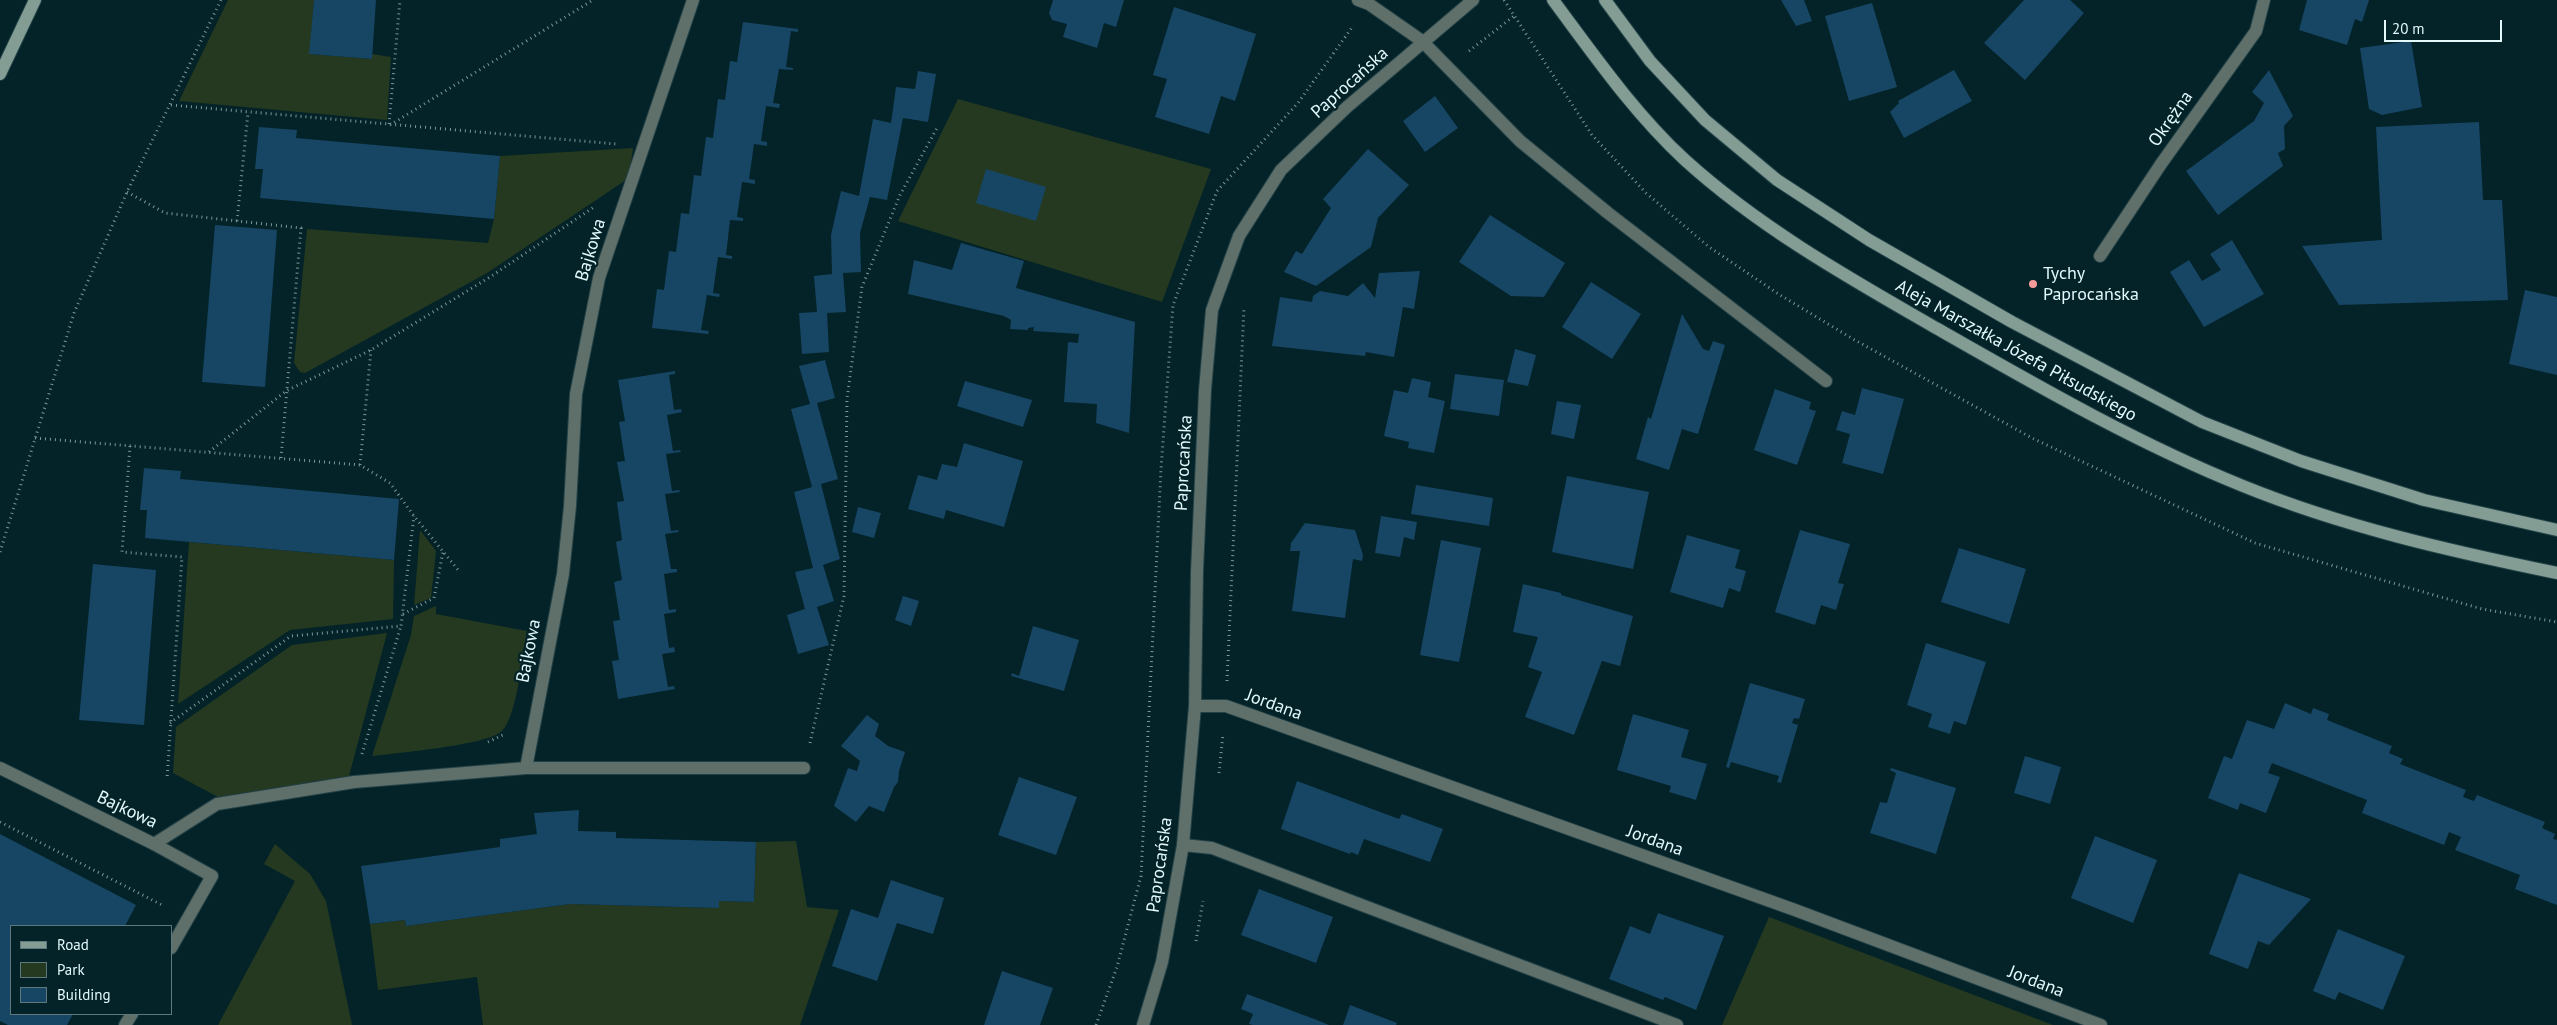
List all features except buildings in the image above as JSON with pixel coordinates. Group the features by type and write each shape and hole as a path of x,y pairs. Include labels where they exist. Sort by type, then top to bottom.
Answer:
{"main road":[{"path":"0,74 35,0"},
{"name":"Aleja Marszałka Józefa Piłsudskiego","path":"1553,0 1646,120 1684,159 1730,198 1789,241 1893,304 2027,380 2180,460 2245,487 2370,530 2471,556 2557,573"},
{"name":"Aleja Marszałka Józefa Piłsudskiego","path":"1605,0 1650,61 1705,120 1777,180 1869,240 2012,322 2202,422 2301,461 2424,500 2557,530"}],"street":[{"name":"Bajkowa","path":"0,768 154,844 217,804 354,782 526,768 563,574 570,506 576,394 598,278 693,0"},
{"path":"1358,0 1369,4 1422,41 1520,142 1608,213 1826,381"},
{"name":"Paprocańska","path":"1143,1025 1162,962 1183,845 1195,706 1197,571 1205,390 1212,310 1239,236 1281,170 1347,107 1422,41 1473,0"},
{"name":"Okrężna","path":"2100,256 2150,179 2256,31 2264,0"},
{"name":"Jordana","path":"1195,706 1226,706 1796,910 2101,1025"},
{"path":"526,768 804,768"},
{"path":"154,844 212,876 172,946"},
{"path":"1183,845 1212,848 1677,1025"}],"path":[{"path":"0,552 74,314 126,192 171,105 221,0"},
{"path":"389,125 400,0"},
{"path":"389,125 594,0"},
{"path":"1444,62 1471,50 1514,16 1504,0"},
{"path":"171,105 644,146"},
{"path":"237,221 248,113"},
{"path":"804,768 844,596 847,399 862,287 900,195 936,128"},
{"path":"209,452 286,391 371,350 490,277 631,182"},
{"path":"126,192 165,213 300,228 281,458"},
{"path":"1218,779 1226,706 1244,310 1246,301"},
{"path":"360,465 371,350"},
{"path":"35,438 360,465 390,483 459,571"},
{"path":"130,446 122,552 182,557 166,779"},
{"path":"354,782 401,626 414,516"},
{"path":"403,614 434,598 443,551"},
{"path":"170,724 291,636 401,626"},
{"path":"485,744 506,734 509,728"},
{"path":"0,822 189,918"},
{"path":"1195,943 1204,896"}],"green space":[{"path":"228,0 314,0 310,54 371,59 372,54 391,57 387,120 179,101"},
{"path":"958,99 1211,169 1162,302 898,221"},
{"path":"633,148 629,178 487,273 305,373 300,372 294,363 307,229 488,243 494,219 500,156"},
{"path":"420,530 436,551 431,598 414,605"},
{"path":"189,542 394,560 393,619 290,630 178,704"},
{"path":"436,606 436,614 527,631 512,712 502,731 493,736 441,748 372,756 411,635 414,616"},
{"path":"387,633 349,776 218,797 173,773 176,727 292,645"},
{"path":"796,841 807,907 839,910 800,1025 483,1025 477,977 378,990 370,924 405,920 406,926 570,904 719,908 719,901 754,902 756,842"},
{"path":"275,844 310,874 326,901 352,1025 218,1025 295,881 264,864"},
{"path":"1769,917 2053,1025 1722,1025"}],"place":[{"name":"Tychy Paprocańska","path":"2033,284"}]}
